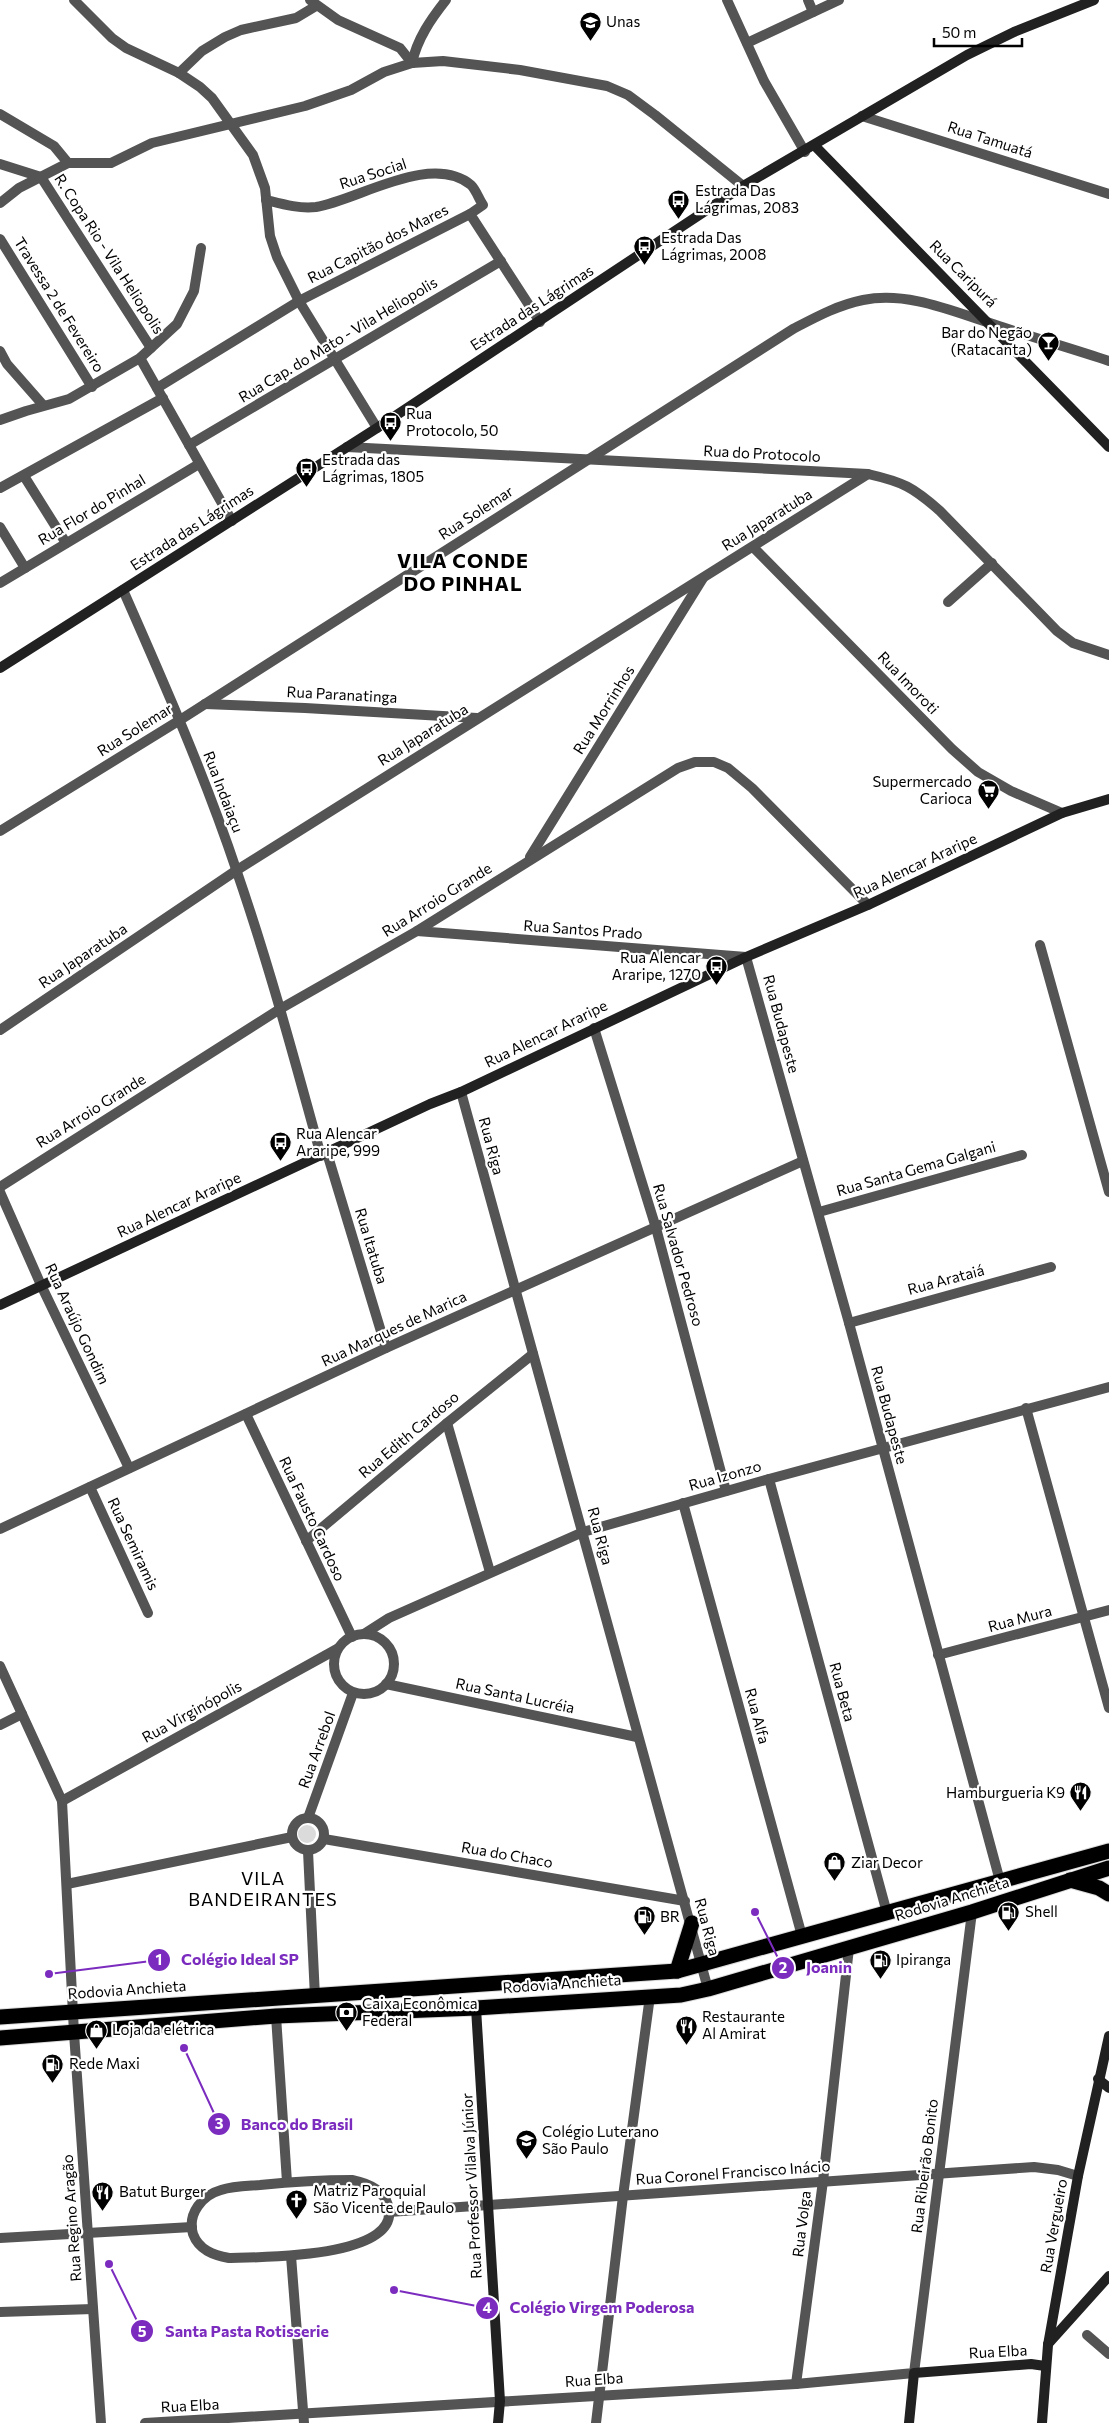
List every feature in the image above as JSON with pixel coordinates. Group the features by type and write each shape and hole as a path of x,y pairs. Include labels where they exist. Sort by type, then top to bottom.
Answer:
{"highway":[{"name":"Rodovia Anchieta","path":"0,2017 193,2002 315,1997 677,1971 1109,1851"},
{"name":"Rodovia Anchieta","path":"0,2038 276,2016 476,2008 681,1994 708,1989 972,1912 1109,1868"},
{"path":"1068,1880 1099,1888 1109,1894"},
{"path":"677,1971 692,1923"}],"street":[{"path":"74,0 112,38 126,48 179,73 200,87 212,98 253,155 262,176 270,236 277,257 300,301 337,359 377,428"},
{"path":"412,63 415,49 432,18 446,0"},
{"path":"727,0 784,119 805,152"},
{"path":"808,0 813,12"},
{"path":"746,43 839,0"},
{"name":"Estrada das Lágrimas","path":"0,668 377,428 743,186 805,152 862,116 967,55 1014,32 1094,0"},
{"path":"179,73 202,51 225,37 242,30 296,18 313,3 338,20 400,48 412,63"},
{"path":"0,203 19,188 68,163 111,163 152,142 231,125 305,106 351,90 384,72 412,63 453,62 520,70 607,86 628,95 743,186"},
{"path":"0,114 54,146 68,163"},
{"name":"Rua Tamuatá","path":"862,116 1109,194"},
{"name":"Rua Caripurá","path":"815,146 990,323 1109,447"},
{"path":"0,164 41,177"},
{"name":"Rua Social","path":"266,200 292,206 314,207 344,199 407,177 441,175 461,180 472,186 483,205 470,214"},
{"name":"R. Copa Rio - Vila Heliopolis","path":"41,177 151,348"},
{"path":"470,214 540,322"},
{"name":"Rua Capitão dos Mares","path":"157,388 300,301 470,214"},
{"name":"Travessa 2 de Fevereiro","path":"0,239 92,387"},
{"path":"0,420 69,399 140,358 177,324 194,291 201,248"},
{"name":"Rua Cap. do Mato - Vila Heliopolis","path":"189,445 501,261"},
{"name":"Rua Solemar","path":"0,831 180,720 793,330 841,306 864,299 888,298 923,302 1109,360"},
{"path":"0,351 7,364 43,406"},
{"path":"140,358 232,521"},
{"path":"0,488 163,398"},
{"name":"Rua do Protocolo","path":"347,447 868,474 899,482 921,494 992,563 1057,631 1073,643 1109,655"},
{"name":"Rua Flor do Pinhal","path":"0,583 199,464"},
{"name":"Rua Japaratuba","path":"0,1030 237,870 476,718 868,474"},
{"path":"24,476 66,543"},
{"path":"0,527 25,568"},
{"name":"Rua Imoroti","path":"753,547 952,749 978,772 1011,792 1062,813"},
{"path":"948,602 992,563"},
{"name":"Rua Morrinhos","path":"528,860 705,576"},
{"name":"Rua Indaiaçu","path":"123,590 180,720 237,870 280,1009"},
{"name":"Rua Paranatinga","path":"205,704 476,718"},
{"name":"Rua Arroio Grande","path":"0,1187 280,1009 417,931 678,768 695,762 714,762 728,768 752,788 868,905"},
{"name":"Rua Alencar Araripe","path":"0,1305 461,1092 746,957 868,905 1062,813 1109,799"},
{"name":"Rua Santos Prado","path":"417,931 746,957"},
{"path":"1040,945 1109,1192"},
{"name":"Rua Budapeste","path":"746,957 849,1323 1000,1881"},
{"name":"Rua Itatuba","path":"280,1009 386,1348"},
{"name":"Rua Salvador Pedroso","path":"594,1028 656,1228 726,1491"},
{"name":"Rua Riga","path":"461,1092 514,1290 584,1532 637,1737 692,1923 708,1989"},
{"name":"Rua Santa Gema Galgani","path":"818,1212 1022,1155"},
{"name":"Rua Marques de Marica","path":"0,1529 386,1348 803,1161"},
{"name":"Rua Araújo Gondim","path":"0,1192 41,1285 129,1468"},
{"name":"Rua Arataiá","path":"849,1323 1050,1267"},
{"name":"Rua Edith Cardoso","path":"306,1541 447,1422 533,1354"},
{"name":"Rua Izonzo","path":"364,1634 389,1618 584,1532 1026,1408 1109,1387"},
{"path":"1026,1408 1109,1708"},
{"name":"Rua Fausto Cardoso","path":"246,1414 352,1637"},
{"path":"447,1422 490,1572"},
{"name":"Rua Beta","path":"769,1479 887,1913"},
{"name":"Rua Semiramis","path":"90,1487 148,1613"},
{"name":"Rua Alfa","path":"683,1503 802,1936"},
{"name":"Rua Mura","path":"938,1655 1109,1610"},
{"path":"364,1634 380,1639 391,1652 394,1663 392,1674 386,1684 371,1694 353,1693 338,1680 334,1670 334,1659 337,1649 344,1641 364,1634"},
{"name":"Rua Virginópolis","path":"62,1801 337,1649"},
{"path":"0,1666 62,1801"},
{"name":"Rua Santa Lucréia","path":"386,1684 637,1737"},
{"name":"Rua Arrebol","path":"308,1818 353,1693"},
{"path":"0,1725 22,1714"},
{"name":"Rua Regino Aragão","path":"62,1801 68,1884 72,2012 101,2423"},
{"path":"308,1818 317,1820 322,1826 324,1839 316,1849 308,1851 298,1847 292,1837 295,1824 308,1818"},
{"path":"68,1884 292,1837"},
{"name":"Rua do Chaco","path":"324,1839 685,1901"},
{"path":"308,1851 315,1997"},
{"name":"Rua Ribeirão Bonito","path":"909,2423 972,1912"},
{"name":"Rua Volga","path":"796,2384 823,2181 848,1948"},
{"path":"596,2423 623,2196 650,1996"},
{"name":"Rua Professor Vilalva Júnior","path":"476,2008 500,2401 498,2423"},
{"path":"276,2016 286,2182"},
{"name":"Rua Vergueiro","path":"1042,2423 1048,2345 1078,2176 1109,2036"},
{"path":"1098,2079 1109,2088"},
{"name":"Rua Coronel Francisco Inácio","path":"390,2212 1034,2167 1058,2170 1078,2176"},
{"path":"352,2180 364,2183 381,2193 390,2212 386,2225 371,2238 334,2250 292,2256 229,2258 216,2256 198,2243 192,2227 196,2209 210,2195 229,2188 286,2182 352,2180"},
{"path":"0,2238 192,2227"},
{"path":"292,2256 304,2419"},
{"path":"1048,2345 1109,2276"},
{"path":"0,2312 93,2309"},
{"path":"1088,2335 1109,2354"},
{"name":"Rua Elba","path":"145,2423 304,2419 500,2401 796,2384 1031,2364 1045,2366"}],"shaded area":[{"path":"303,1825 311,1825 316,1830 314,1841 303,1843 298,1838 298,1830"}],"place":[{"name":"Unas","path":"590,41"},
{"name":"Estrada Das Lágrimas, 2083","path":"679,219"},
{"name":"Estrada Das Lágrimas, 2008","path":"645,266"},
{"name":"Bar do Negão (Ratacanta)","path":"1048,361"},
{"name":"Rua Protocolo, 50","path":"390,442"},
{"name":"Estrada das Lágrimas, 1805","path":"306,488"},
{"name":"Supermercado Carioca","path":"988,810"},
{"name":"Rua Alencar Araripe, 1270","path":"717,986"},
{"name":"Rua Alencar Araripe, 999","path":"280,1162"},
{"name":"Hamburgueria K9","path":"1081,1812"},
{"name":"Ziar Decor","path":"835,1882"},
{"name":"Joanin","path":"755,1912"},
{"name":"Shell","path":"1009,1931"},
{"name":"BR","path":"644,1936"},
{"name":"Colégio Ideal SP","path":"49,1974"},
{"name":"Ipiranga","path":"880,1979"},
{"name":"Caixa Econômica Federal","path":"346,2032"},
{"name":"Restaurante Al Amirat","path":"686,2045"},
{"name":"Banco do Brasil","path":"184,2048"},
{"name":"Loja da elétrica","path":"96,2049"},
{"name":"Rede Maxi","path":"53,2083"},
{"name":"Colégio Luterano São Paulo","path":"526,2160"},
{"name":"Batut Burger","path":"103,2211"},
{"name":"Matriz Paroquial São Vicente de Paulo","path":"297,2219"},
{"name":"Santa Pasta Rotisserie","path":"109,2264"},
{"name":"Colégio Virgem Poderosa","path":"394,2290"}],"district":[{"name":"VILA CONDE DO PINHAL","path":"463,572"},
{"name":"VILA BANDEIRANTES","path":"263,1889"}]}
